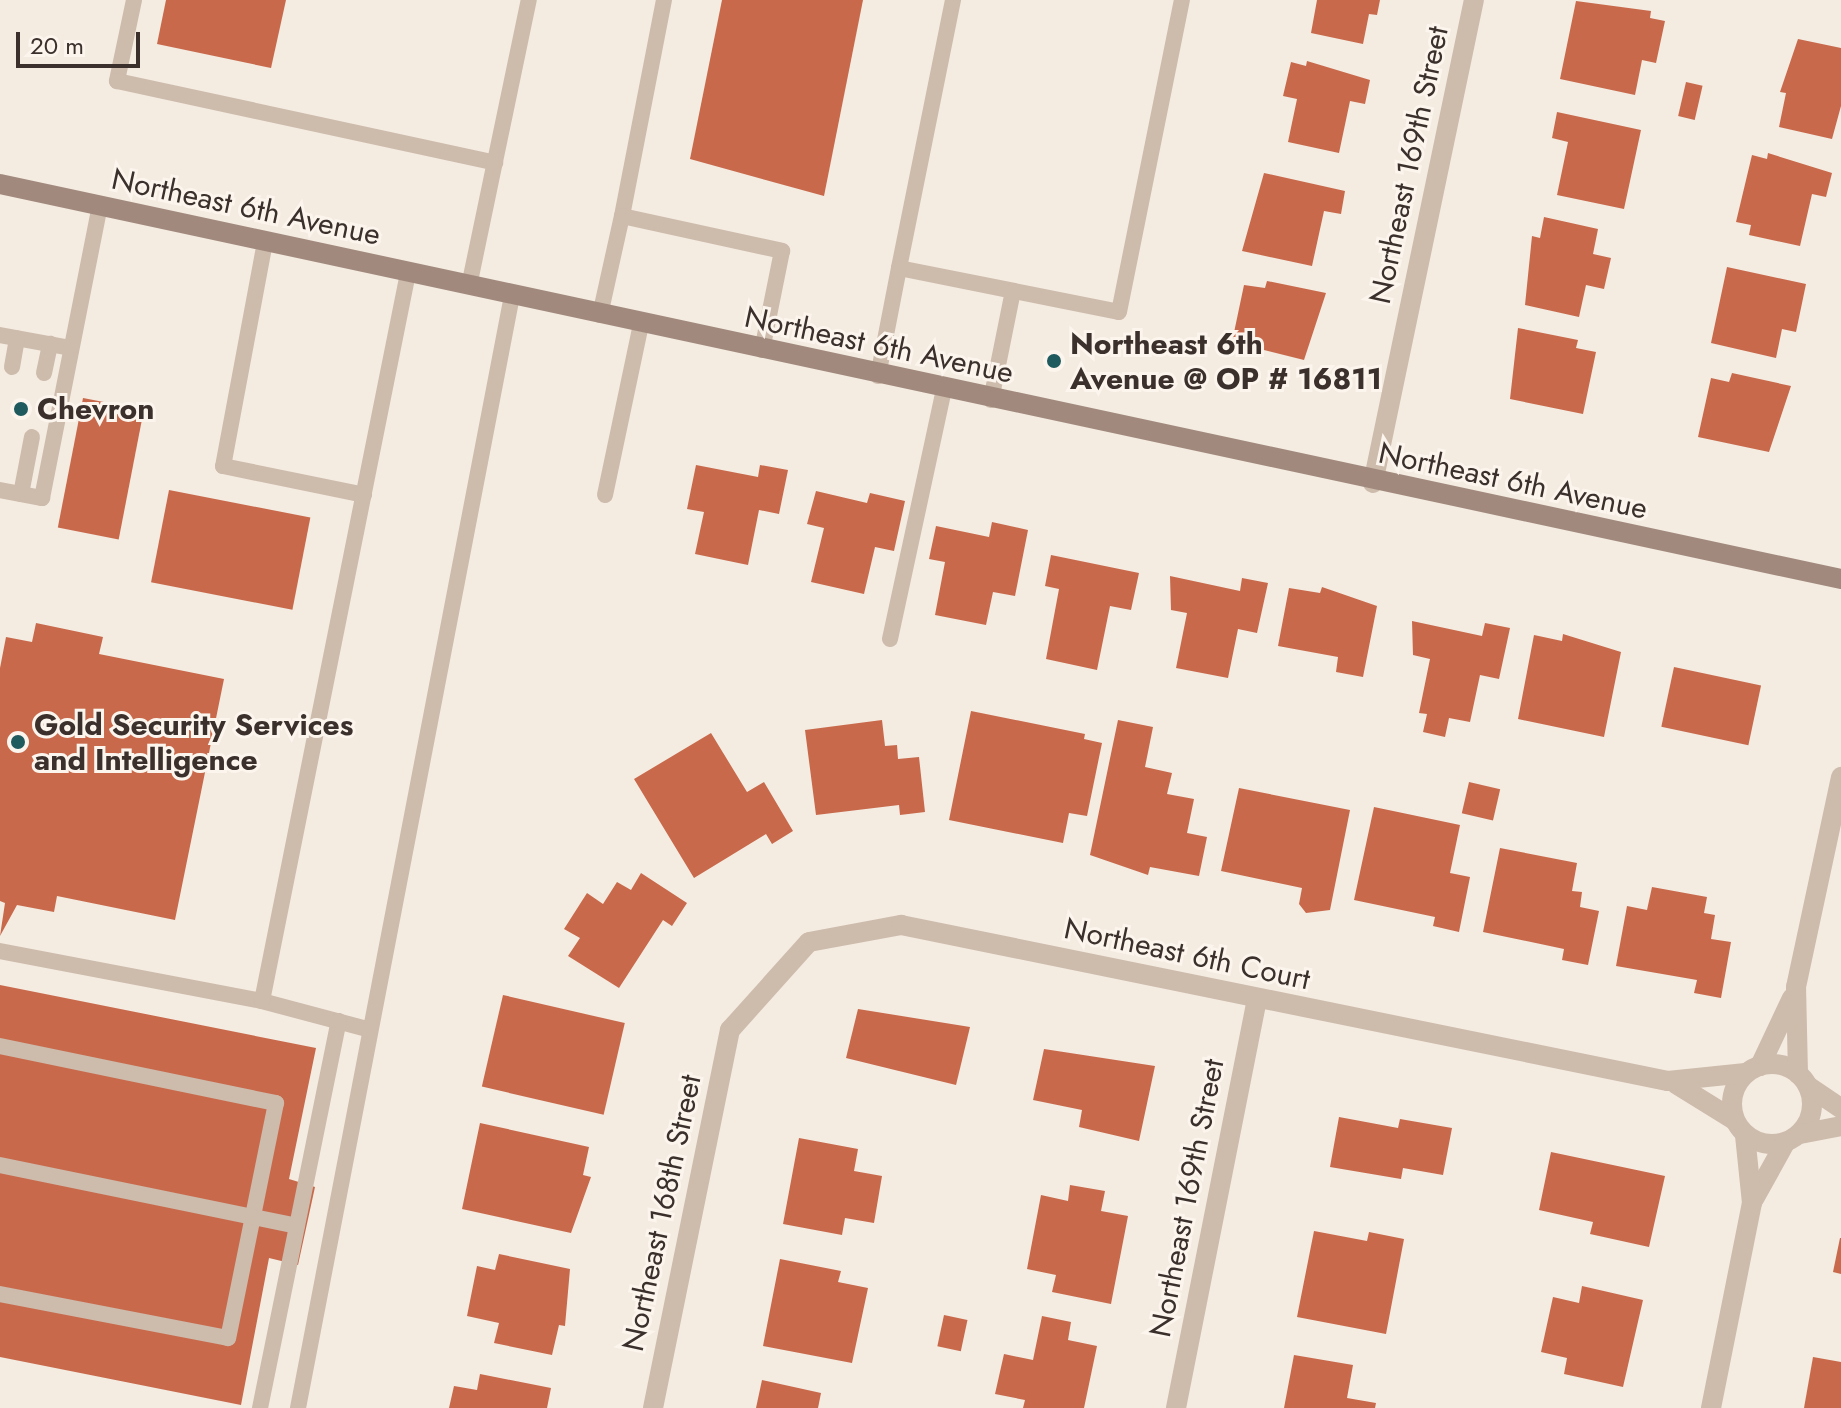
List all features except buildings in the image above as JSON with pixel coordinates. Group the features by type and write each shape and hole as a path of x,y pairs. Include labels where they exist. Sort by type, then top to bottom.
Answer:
{"main road":[{"name":"Northeast 6th Avenue","path":"0,184 1373,483 1841,579"}],"street":[{"name":"Northeast 169th Street","path":"1373,483 1474,0"},
{"path":"1711,1408 1752,1203 1733,1093 1753,1070 1796,987 1841,777"},
{"name":"Northeast 6th Court","path":"730,1030 809,942 901,925 1668,1081 1753,1070"},
{"path":"1752,1203 1812,1110 1803,1080 1796,987"},
{"name":"Northeast 169th Street","path":"1176,1408 1257,999"},
{"name":"Northeast 168th Street","path":"653,1408 730,1030"},
{"path":"1753,1070 1780,1065 1841,1108"},
{"name":"Northeast 6th Court","path":"1668,1081 1740,1127"},
{"path":"1740,1127 1764,1144 1841,1126"}],"lane":[{"path":"134,0 117,81 495,163"},
{"path":"469,286 529,0"},
{"path":"600,315 664,0"},
{"path":"878,376 953,0"},
{"path":"899,268 1119,312 1182,0"},
{"path":"0,490 42,498 100,206"},
{"path":"622,216 782,251 762,350"},
{"path":"265,242 223,466 364,495"},
{"path":"262,1001 408,273"},
{"path":"991,400 1013,291"},
{"path":"298,1408 367,1029 512,296"},
{"path":"605,495 641,324"},
{"path":"12,367 8,336 71,348"},
{"path":"44,373 50,344"},
{"path":"890,639 944,389"},
{"path":"21,494 32,437"},
{"path":"0,951 262,1001 367,1029"},
{"path":"260,1408 339,1021"},
{"path":"0,1046 276,1103 228,1338 0,1294"},
{"path":"0,1165 297,1226"}],"place":[{"name":"Northeast 6th Avenue @ OP # 16811","path":"1054,361"},
{"name":"Chevron","path":"21,409"},
{"name":"Gold Security Services and Intelligence","path":"18,742"}]}
